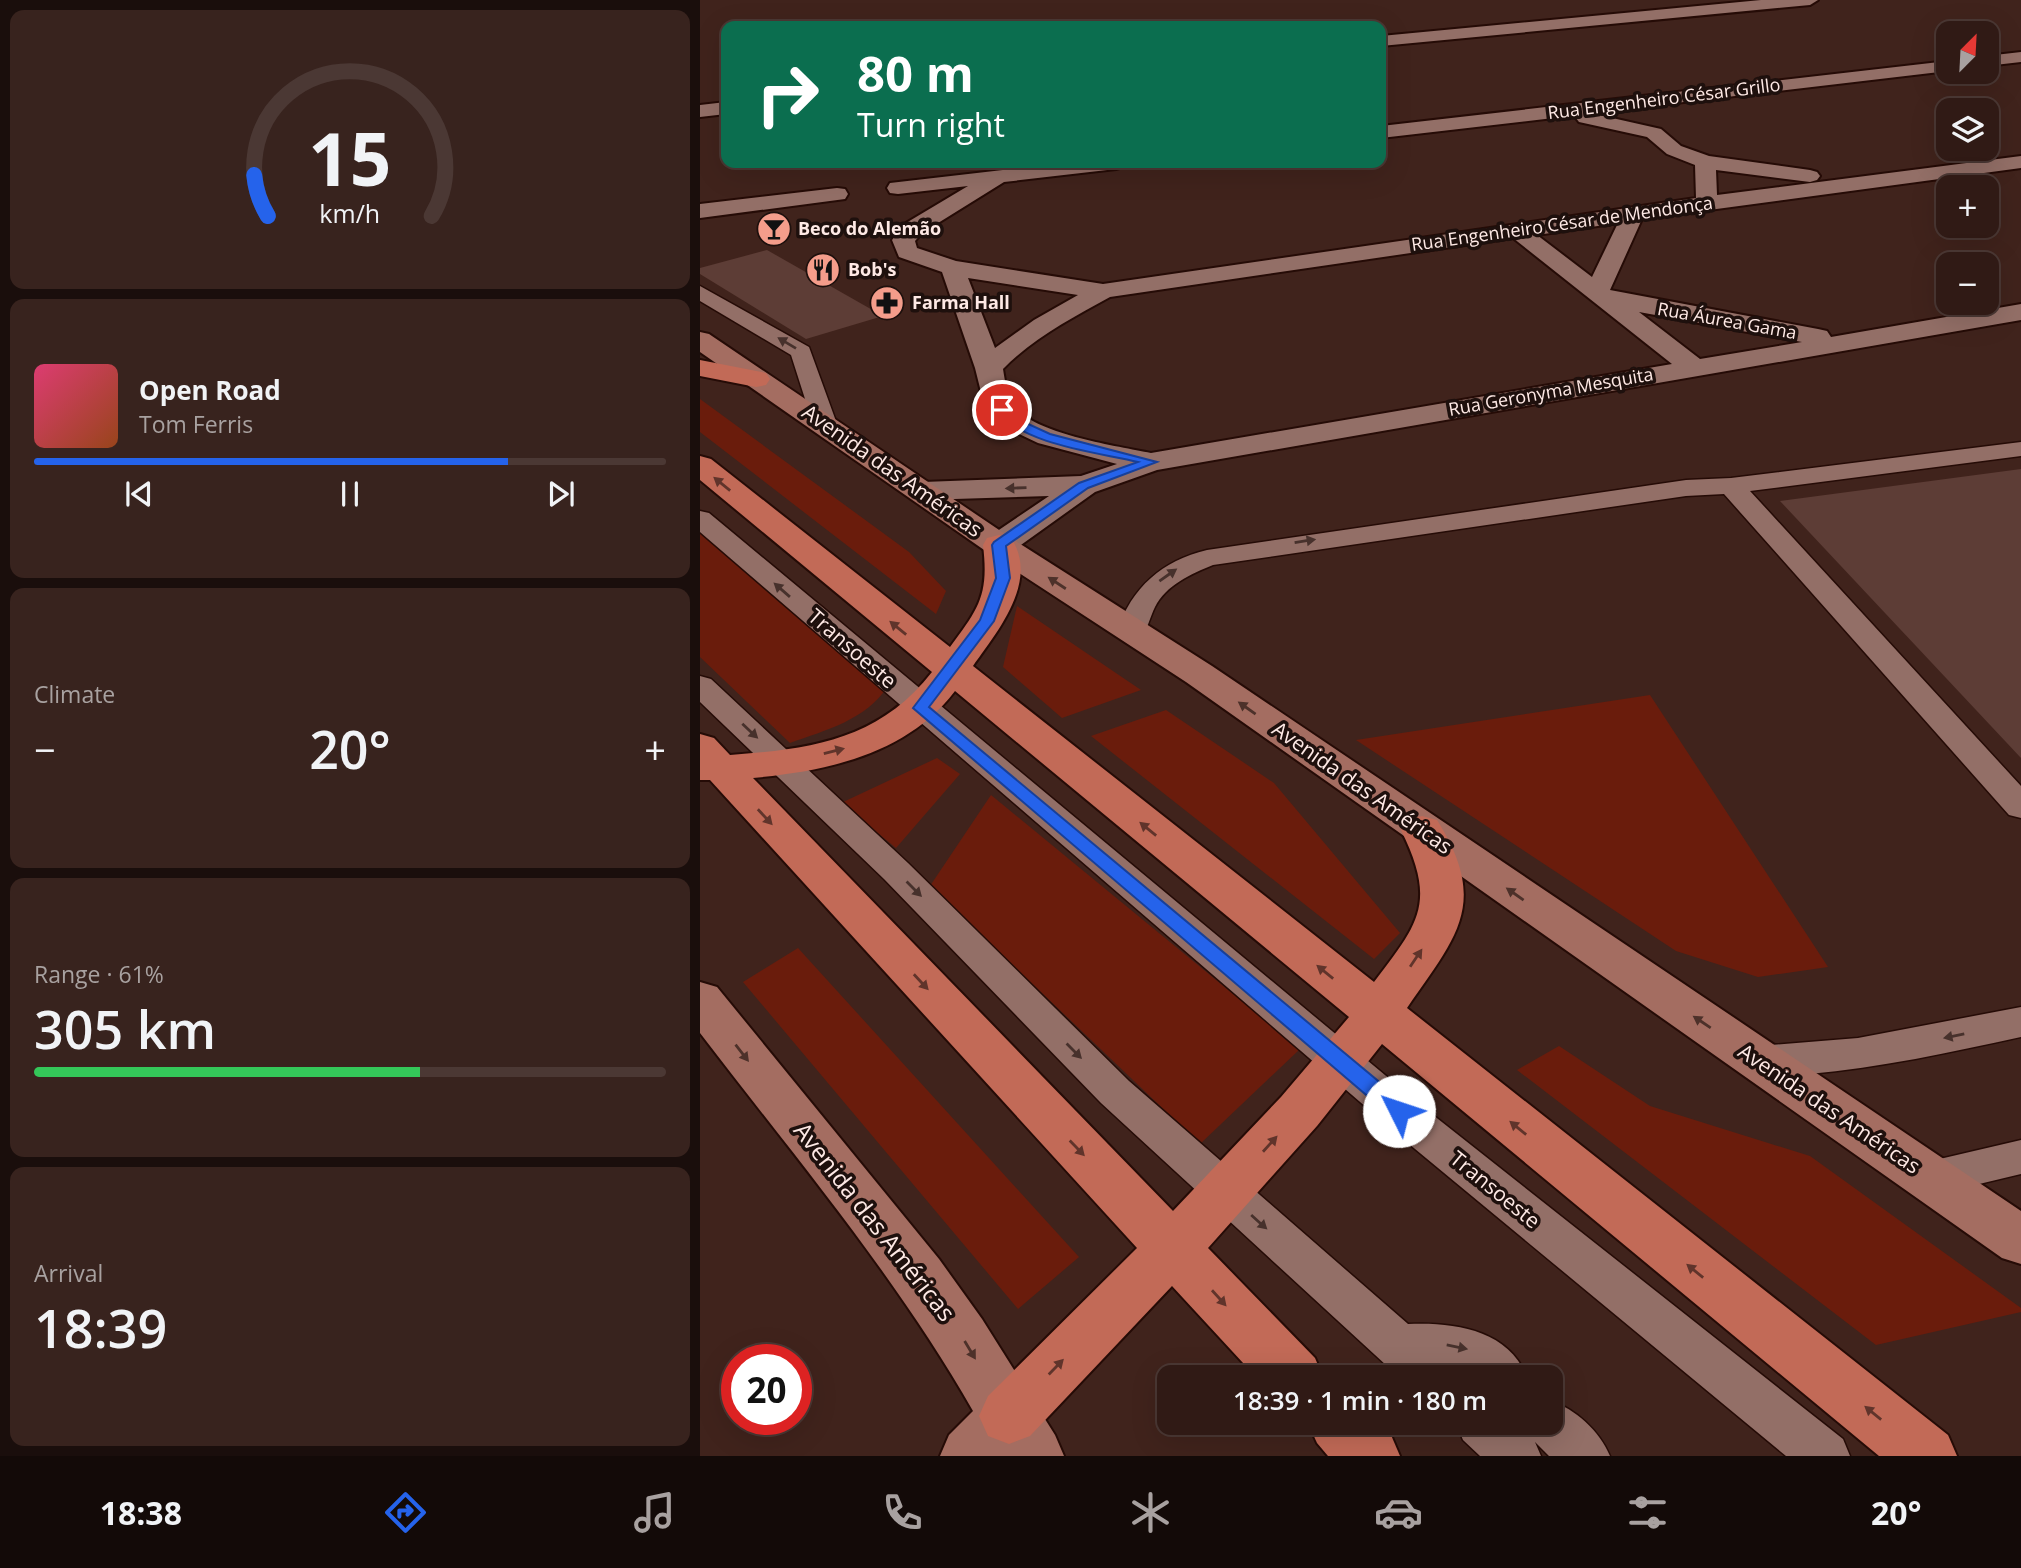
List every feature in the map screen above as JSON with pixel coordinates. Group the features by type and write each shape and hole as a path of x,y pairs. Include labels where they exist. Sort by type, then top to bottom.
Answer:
{"highway":[{"path":"700,369 756,379"},
{"path":"700,465 951,671 1926,1456"},
{"path":"706,760 785,763 850,747 881,735 920,708 987,621 1003,578 999,545"},
{"path":"706,760 1283,1365"},
{"path":"1004,1443 1173,1247 1343,1062 1378,1015 1437,927 1443,903 1443,881 1436,857 1422,830"},
{"path":"1349,1435 1369,1456"}],"main road":[{"name":"Avenida das Américas","path":"700,340 999,545 1199,674 2021,1241"},
{"name":"Avenida das Américas","path":"700,999 919,1276 962,1338 1004,1443"}],"street":[{"path":"1386,41 1810,0"},
{"path":"1999,60 2021,57"},
{"name":"Rua Engenheiro César Grillo","path":"1386,131 1936,67"},
{"path":"1654,134 1705,94"},
{"path":"700,111 721,109"},
{"path":"1560,112 1654,134 1674,150 1705,162 1865,182"},
{"path":"1394,113 1470,122"},
{"path":"1705,162 1707,203"},
{"name":"Rua Engenheiro César de Mendonça","path":"1103,291 1707,203 2021,162"},
{"path":"898,188 1074,168"},
{"path":"998,177 914,228 903,240 907,252 952,268 1103,291"},
{"path":"700,211 837,194"},
{"path":"1601,295 1633,214"},
{"name":"Rua Áurea Gama","path":"1517,230 1693,367"},
{"path":"952,268 1002,410 1011,421 1046,437 1151,462"},
{"path":"989,368 1008,347 1032,330 1103,291"},
{"name":"Rua Áurea Gama","path":"1601,295 1847,342"},
{"name":"Rua Geronyma Mesquita","path":"999,545 1084,485 1151,462 2021,312"},
{"name":"Rua Geronyma Mesquita","path":"923,491 1084,485"}],"lane":[{"path":"700,292 801,352 825,424"},
{"path":"1131,631 1141,605 1159,581 1178,568 1207,558 1686,488 1731,486 2021,449"},
{"path":"1731,486 2021,807"},
{"name":"Transoeste","path":"700,519 1418,1127 1825,1456"},
{"path":"700,685 896,871 1115,1092 1416,1362 1456,1344 1483,1357 1491,1365"},
{"path":"1759,1061 1806,1061 1851,1056 2021,1022"},
{"path":"1929,1178 2021,1157"},
{"name":"Transoeste","path":"1586,1263 1611,1294 1661,1333 1804,1456"},
{"path":"1494,1435 1516,1456"},
{"path":"1563,1435 1585,1456"}],"shaded area":[{"path":"700,399 909,552 946,591 936,614 700,432"},
{"path":"700,525 888,686 879,698 857,716 790,743 700,657"},
{"path":"1017,606 1141,690 1062,718 1003,667"},
{"path":"1650,695 1828,967 1758,977 1676,951 1356,740"},
{"path":"1166,710 1274,783 1400,933 1374,959 1091,736"},
{"path":"937,758 960,774 896,848 841,803"},
{"path":"991,795 1300,1049 1200,1144 930,886"},
{"path":"798,948 1079,1257 1018,1309 743,982"},
{"path":"1559,1046 1650,1106 1810,1156 2021,1308 2021,1312 1876,1345 1517,1070"}],"building":[{"path":"767,250 883,316 806,339 700,274 700,268"},
{"path":"2021,469 2021,758 1780,501"}],"place":[{"name":"Beco do Alemão","path":"774,229"},
{"name":"Bob's","path":"823,270"},
{"name":"Farma Hall","path":"887,303"}],"route":[{"path":"1002,410 1011,421 1046,437 1151,462 1084,485 999,545 1003,578 987,621 920,708 1399,1111"}]}
